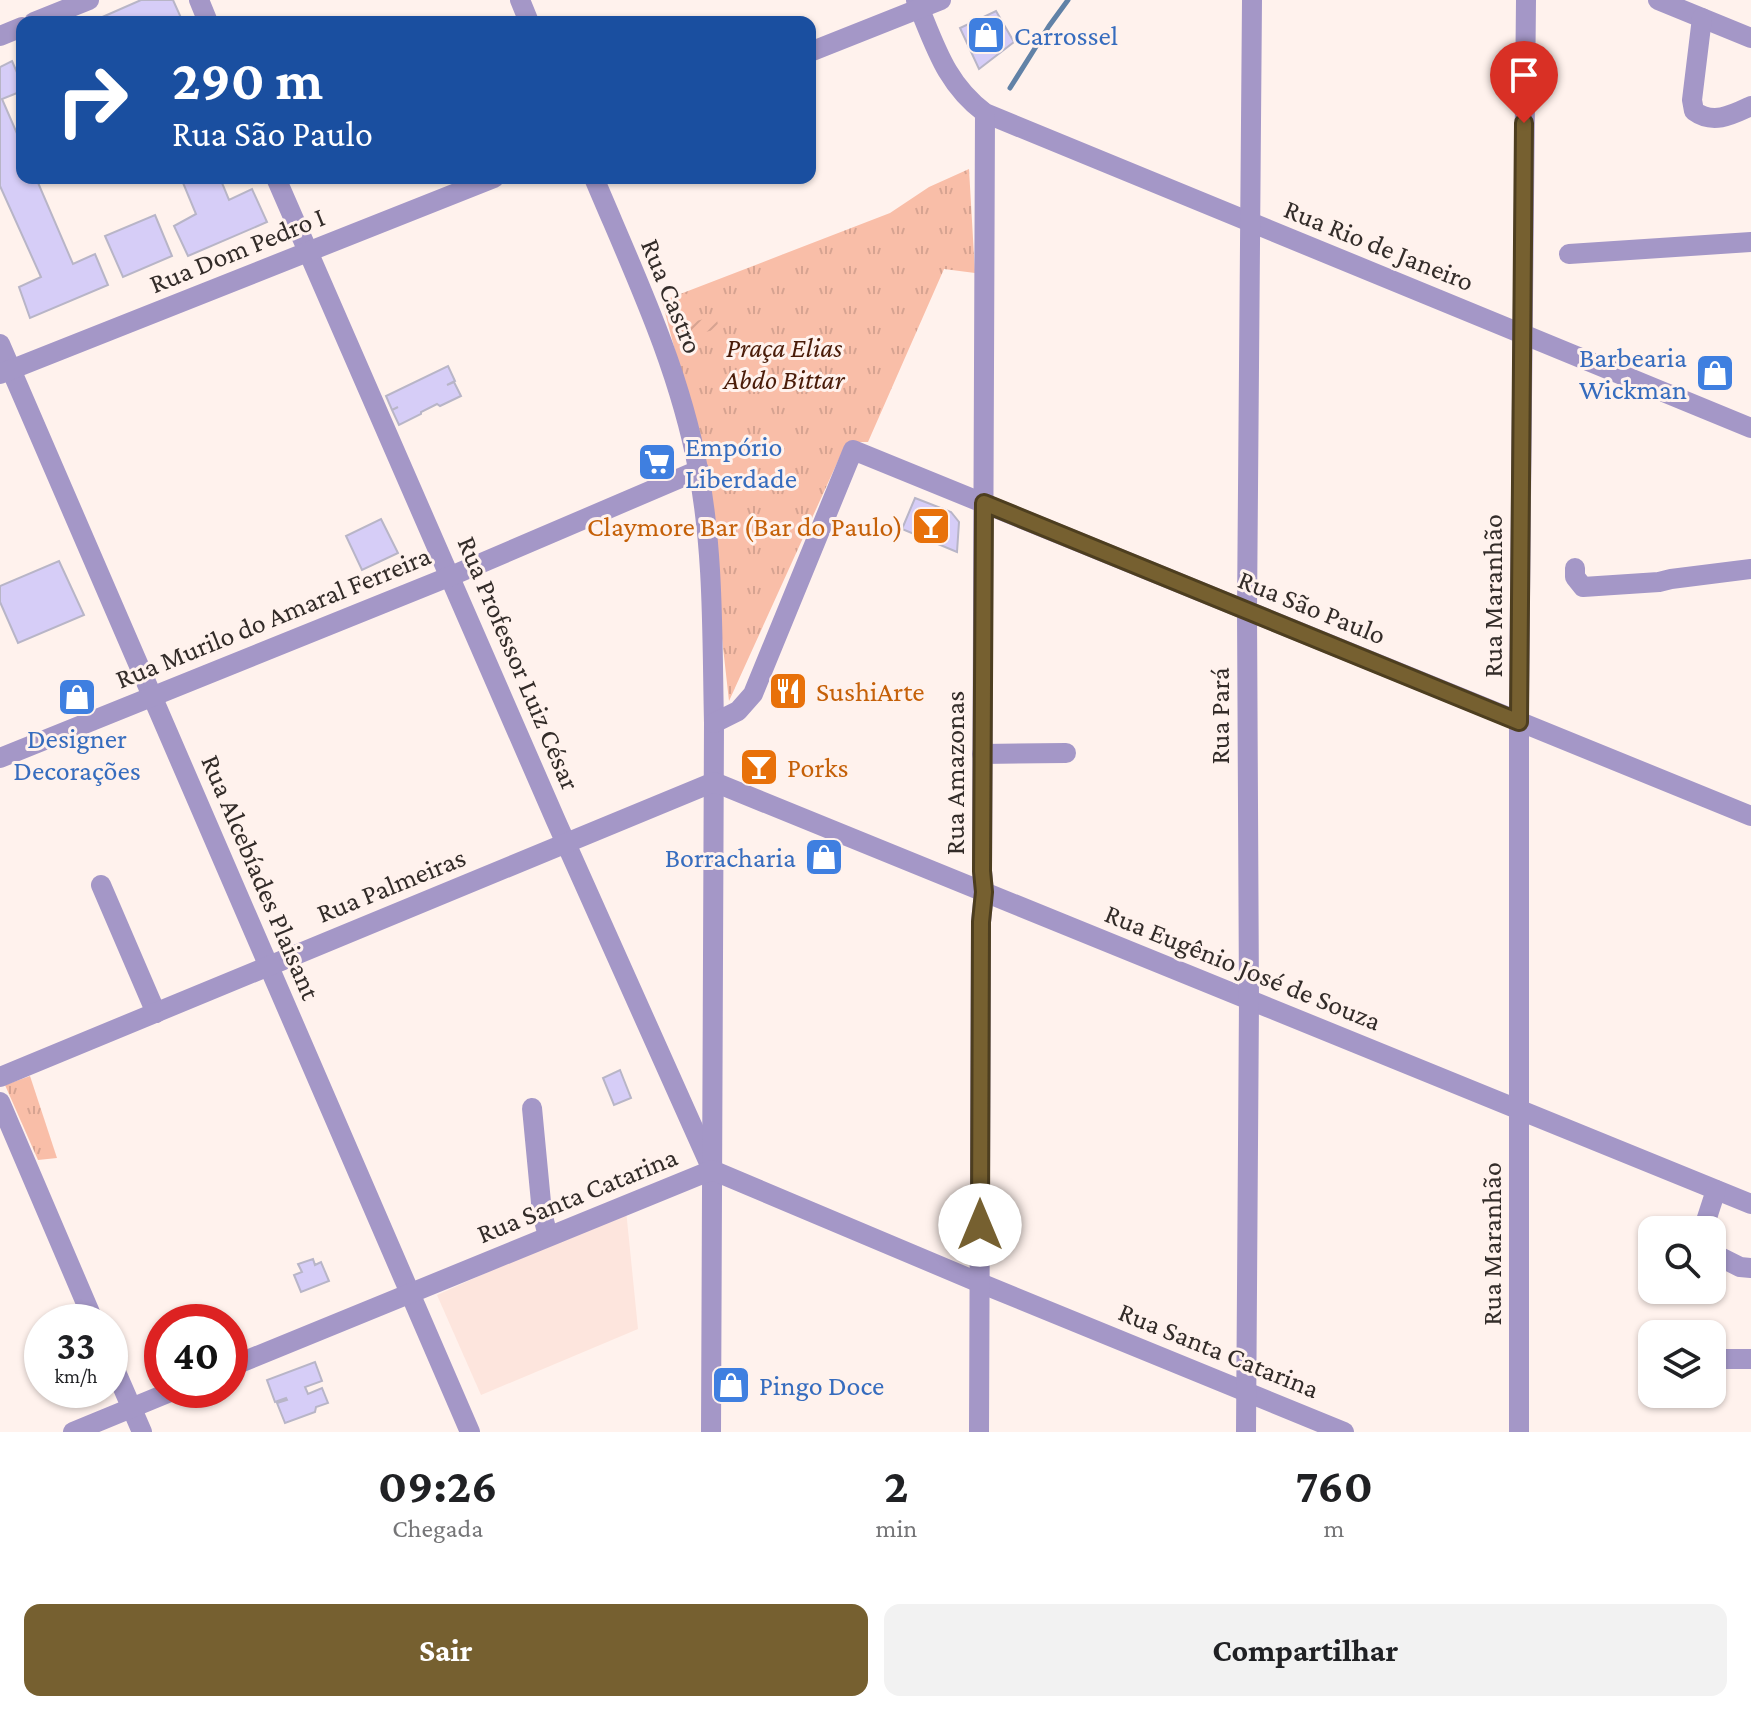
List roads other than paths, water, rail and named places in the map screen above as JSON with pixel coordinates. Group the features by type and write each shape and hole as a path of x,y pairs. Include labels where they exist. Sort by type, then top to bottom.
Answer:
{"street":[{"path":"49,16 89,0"},
{"path":"816,49 918,4 941,0"},
{"name":"Rua Pará","path":"1246,1432 1249,1000 1247,611 1252,0"},
{"name":"Rua Maranhão","path":"1519,1432 1519,722 1526,0"},
{"path":"1658,0 1751,38"},
{"name":"Rua Rio de Janeiro","path":"918,4 953,83 967,100 985,113 1751,428"},
{"path":"1702,18 1692,100 1694,111 1702,117 1722,119 1751,106"},
{"name":"Rua Amazonas","path":"979,1432 981,922 984,892 985,113"},
{"name":"Rua Professor Luiz César","path":"279,184 712,1170"},
{"name":"Rua Dom Pedro I","path":"6,372 479,184"},
{"name":"Rua Castro","path":"597,184 667,353 683,404 699,470 709,563 714,723 711,1432"},
{"path":"1569,254 1751,242"},
{"name":"Rua Alcebíades Plaisant","path":"0,344 6,372 152,696 470,1432"},
{"name":"Rua São Paulo","path":"714,723 738,711 753,694 853,450 1751,816"},
{"name":"Rua Murilo do Amaral Ferreira","path":"0,758 451,576 699,470"},
{"path":"1575,568 1575,577 1583,587 1659,582 1751,569"},
{"path":"982,754 1066,753"},
{"name":"Rua Palmeiras","path":"0,1077 714,782"},
{"name":"Rua Eugênio José de Souza","path":"714,782 1751,1204"},
{"path":"101,885 156,1013"},
{"path":"0,1102 86,1304"},
{"path":"532,1108 542,1213 548,1236"},
{"name":"Rua Santa Catarina","path":"248,1360 712,1170 1344,1432"},
{"path":"1708,1216 1716,1190"},
{"path":"1726,1260 1740,1267 1751,1268"},
{"path":"1726,1359 1751,1359"},
{"path":"128,1399 142,1432"},
{"path":"73,1432 144,1403"}],"waterway":[{"path":"1010,88 1068,0"}],"place":[{"name":"Carrossel","path":"986,35"},
{"name":"Barbearia Wickman","path":"1715,373"},
{"name":"Empório Liberdade","path":"657,462"},
{"name":"Claymore Bar (Bar do Paulo)","path":"931,526"},
{"name":"SushiArte","path":"788,691"},
{"name":"Designer Decorações","path":"77,697"},
{"name":"Porks","path":"759,767"},
{"name":"Borracharia","path":"824,857"},
{"name":"Pingo Doce","path":"731,1385"}],"park label":[{"name":"Praça Elias Abdo Bittar","path":"784,363"}]}
